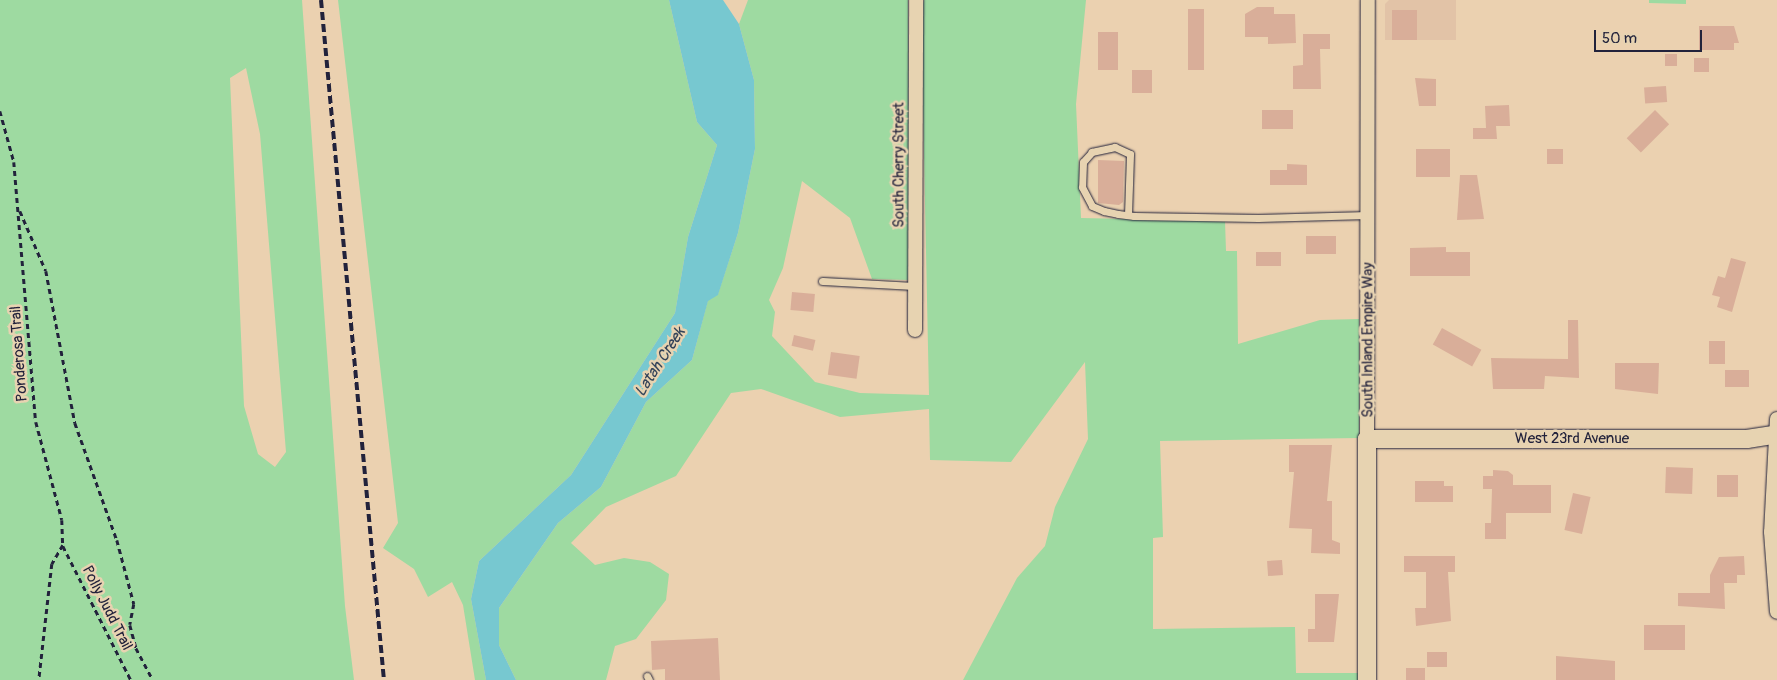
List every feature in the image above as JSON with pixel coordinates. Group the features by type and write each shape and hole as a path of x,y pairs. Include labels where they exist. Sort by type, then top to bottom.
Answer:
{"street":[{"name":"South Cherry Street","path":"915,330 916,0"},
{"name":"South Inland Empire Way","path":"1368,0 1368,680"},
{"path":"1777,419 1771,532 1777,612"},
{"name":"West 23rd Avenue","path":"1368,439 1747,439 1777,434"}],"lane":[{"path":"1128,215 1130,154 1115,147 1092,152 1081,171 1087,201 1104,211 1128,215 1368,215"},
{"path":"822,281 915,286"}],"path":[{"name":"Ponderosa Trail","path":"0,110 14,162 27,275 28,374 40,446 60,500 63,545"},
{"path":"19,210 32,230 46,271 74,423 117,540 134,604 130,625 136,648 153,680"},
{"path":"39,680 52,564 63,545"},
{"name":"Polly Judd Trail","path":"63,545 131,680"}],"shaded area":[{"path":"1389,0 1456,0 1456,40 1385,40 1385,4"}],"green space":[{"path":"0,0 302,0 345,606 354,680 0,680","holes":["246,68 260,134 286,452 275,467 258,454 244,406 230,78"]},
{"path":"338,0 669,0 697,122 717,145 688,237 675,313 571,475 479,561 471,599 486,680 475,680 463,605 452,582 428,597 414,569 383,548 398,523"},
{"path":"748,0 908,0 910,280 872,279 850,218 802,181 783,268 769,300 775,312 772,336 815,382 860,393 929,395 921,12 924,0 1086,0 1076,104 1081,218 1225,221 1226,251 1237,251 1238,344 1320,320 1359,319 1359,438 1160,441 1163,537 1153,538 1153,629 1295,627 1296,673 1359,673 1359,680 963,680 1017,578 1045,546 1055,507 1088,439 1085,362 1011,462 930,460 929,409 840,417 761,389 731,393 676,476 606,507 571,543 595,565 624,558 650,562 669,574 666,600 636,639 615,646 606,680 516,680 499,645 499,608 558,523 601,487 646,402 692,360 708,300 718,294 738,233 755,149 754,80 739,24"},
{"path":"1649,0 1686,0 1686,4 1649,3"}],"water":[{"name":"Latah Creek","path":"669,0 723,0 739,24 754,80 755,149 738,233 718,295 708,301 692,360 646,402 601,487 558,523 499,608 499,645 516,680 486,680 471,599 479,561 571,475 675,313 688,237 717,145 697,122"}],"building":[{"path":"1257,7 1274,7 1274,14 1295,14 1296,43 1268,44 1268,37 1245,37 1245,14"},
{"path":"1188,9 1204,9 1204,70 1188,70"},
{"path":"1392,10 1417,10 1417,40 1392,40"},
{"path":"1699,26 1734,26 1739,43 1734,43 1734,50 1699,50"},
{"path":"1098,32 1118,32 1118,70 1098,70"},
{"path":"1303,34 1330,34 1330,49 1320,49 1321,89 1293,89 1293,66 1303,65"},
{"path":"1665,54 1677,54 1677,66 1665,66"},
{"path":"1694,58 1709,58 1709,72 1694,72"},
{"path":"1132,70 1152,70 1152,93 1132,93"},
{"path":"1415,78 1436,79 1436,106 1419,106"},
{"path":"1666,86 1667,102 1645,103 1644,88"},
{"path":"1509,105 1510,126 1496,126 1497,139 1473,139 1473,128 1486,128 1485,106"},
{"path":"1262,110 1293,110 1293,129 1262,129"},
{"path":"1655,110 1669,124 1641,152 1627,138"},
{"path":"1416,149 1450,149 1450,177 1416,177"},
{"path":"1547,149 1563,149 1563,164 1547,164"},
{"path":"1098,160 1124,161 1123,202 1119,205 1098,203"},
{"path":"1287,164 1307,165 1307,185 1270,185 1270,170 1287,170"},
{"path":"1460,175 1477,175 1484,219 1457,220"},
{"path":"1306,236 1336,236 1336,254 1306,254"},
{"path":"1446,247 1446,252 1470,252 1470,276 1410,276 1410,248"},
{"path":"1256,252 1281,252 1281,266 1256,266"},
{"path":"1731,258 1746,262 1732,312 1717,307 1720,297 1712,295 1718,276 1725,278"},
{"path":"792,292 815,294 813,312 790,310"},
{"path":"1568,320 1578,320 1579,378 1545,376 1544,389 1493,389 1491,358 1568,359"},
{"path":"1442,328 1481,350 1472,366 1433,345"},
{"path":"794,335 815,340 813,351 792,346"},
{"path":"1709,341 1725,341 1725,364 1709,364"},
{"path":"831,352 860,356 857,379 828,375"},
{"path":"1615,363 1659,363 1658,394 1615,389"},
{"path":"1725,370 1749,370 1749,387 1725,387"},
{"path":"1289,445 1332,445 1327,501 1332,501 1332,540 1340,543 1340,554 1311,553 1312,529 1289,528 1294,472 1289,472"},
{"path":"1666,467 1693,468 1692,494 1665,493"},
{"path":"1493,470 1508,471 1513,475 1513,485 1551,485 1551,513 1506,513 1506,539 1485,539 1485,523 1491,523 1492,489 1483,489 1483,476 1493,476"},
{"path":"1717,475 1738,475 1738,497 1717,497"},
{"path":"1415,481 1444,481 1444,486 1453,486 1453,502 1415,502"},
{"path":"1573,493 1591,497 1582,534 1564,530"},
{"path":"1404,556 1455,556 1455,572 1448,572 1451,621 1416,626 1415,608 1426,608 1426,572 1404,572"},
{"path":"1744,556 1745,575 1737,575 1737,583 1724,583 1725,609 1678,606 1678,593 1710,593 1710,575 1719,557"},
{"path":"1282,560 1283,575 1268,576 1267,561"},
{"path":"1315,594 1339,594 1334,642 1308,642 1308,629 1315,629"},
{"path":"1644,625 1685,625 1685,650 1644,650"},
{"path":"718,638 720,680 665,680 665,669 652,670 651,641"},
{"path":"1427,652 1447,652 1447,667 1427,667"},
{"path":"1556,656 1615,661 1615,680 1556,680"},
{"path":"1406,668 1425,668 1425,680 1406,680"}],"railway":[{"path":"321,0 384,680"}]}
